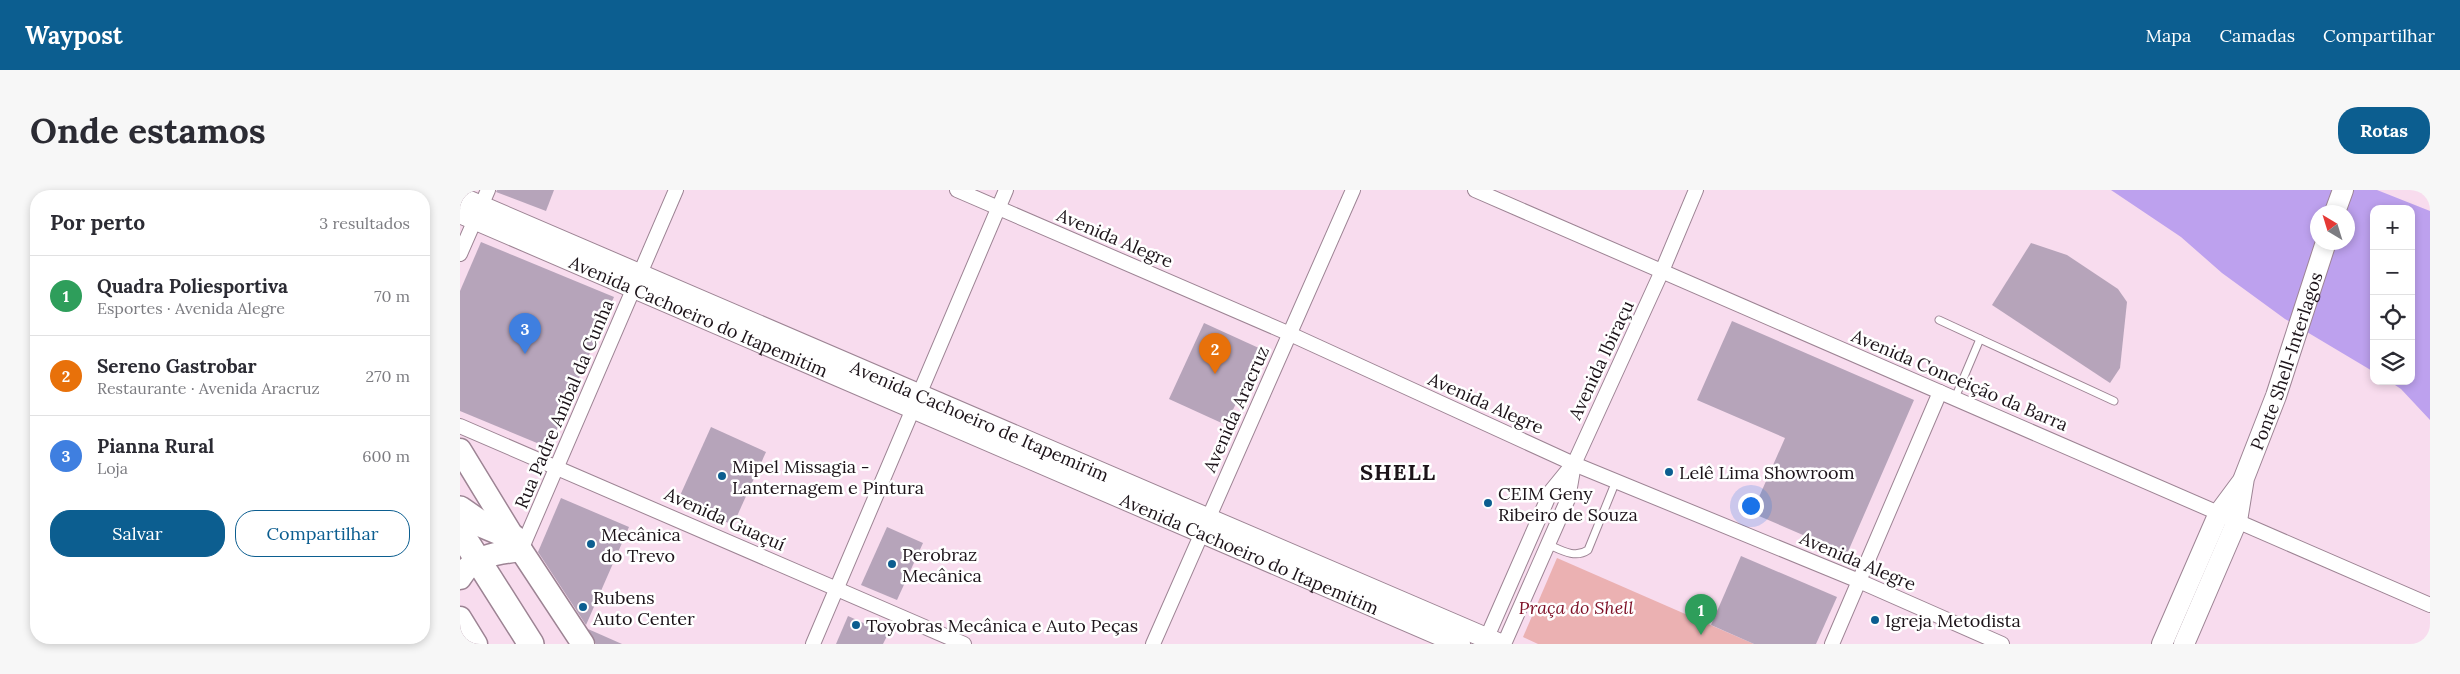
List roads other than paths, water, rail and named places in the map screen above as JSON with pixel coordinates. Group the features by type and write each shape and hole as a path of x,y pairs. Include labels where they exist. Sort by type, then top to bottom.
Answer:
{"highway":[{"path":"460,509 483,525 518,544"},
{"path":"460,532 531,644"}],"main road":[{"path":"460,450 575,638"},
{"path":"460,578 478,560 518,544"},
{"path":"460,618 474,643"}],"street":[{"name":"Rua Padre Aníbal da Cunha","path":"518,544 557,467 676,190"},
{"name":"Avenida Alegre","path":"957,190 1290,334 1574,464 1859,581 2002,644"},
{"path":"813,644 1006,190"},
{"name":"Avenida Aracruz","path":"1154,644 1353,190"},
{"name":"Avenida Conceição da Barra","path":"1475,190 2430,605"},
{"name":"Avenida Ibiraçu","path":"1493,643 1548,544 1568,499 1574,464 1662,271 1696,190"},
{"path":"2338,205 2343,190"},
{"name":"Avenida Cachoeiro de Itapemirim","path":"460,197 476,207 637,281 1206,526 1493,643"},
{"path":"460,254 476,207"},
{"name":"Ponte Shell-Interlagos","path":"2228,517 2276,396 2323,250"},
{"path":"1832,644 1940,392"},
{"name":"Avenida Guaçuí","path":"465,428 964,644"},
{"name":"Avenida Ibiraçu","path":"1493,643 1551,491 1574,464"},
{"path":"2162,644 2228,517"},
{"path":"2184,644 2228,517"},
{"name":"Avenida Cachoeiro do Itapemitim","path":"1206,526 1460,644"}],"lane":[{"path":"1939,320 2114,401"},
{"path":"1955,398 1980,339"},
{"path":"1548,544 1573,554 1581,555 1588,550 1616,481"}],"place":[{"name":"Pianna Rural","path":"525,354"},
{"name":"Sereno Gastrobar","path":"1215,374"},
{"name":"Lelê Lima Showroom","path":"1669,472"},
{"name":"Mipel Missagia - Lanternagem e Pintura","path":"722,476"},
{"name":"CEIM Geny Ribeiro de Souza","path":"1488,503"},
{"name":"Mecânica do Trevo","path":"591,544"},
{"name":"Perobraz Mecânica","path":"892,564"},
{"name":"Rubens Auto Center","path":"583,607"},
{"name":"Igreja Metodista","path":"1875,620"},
{"name":"Toyobras Mecânica e Auto Peças","path":"856,625"},
{"name":"Quadra Poliesportiva","path":"1701,635"}],"district":[{"name":"SHELL","path":"1398,472"}],"park label":[{"name":"Praça do Shell","path":"1576,607"}]}
